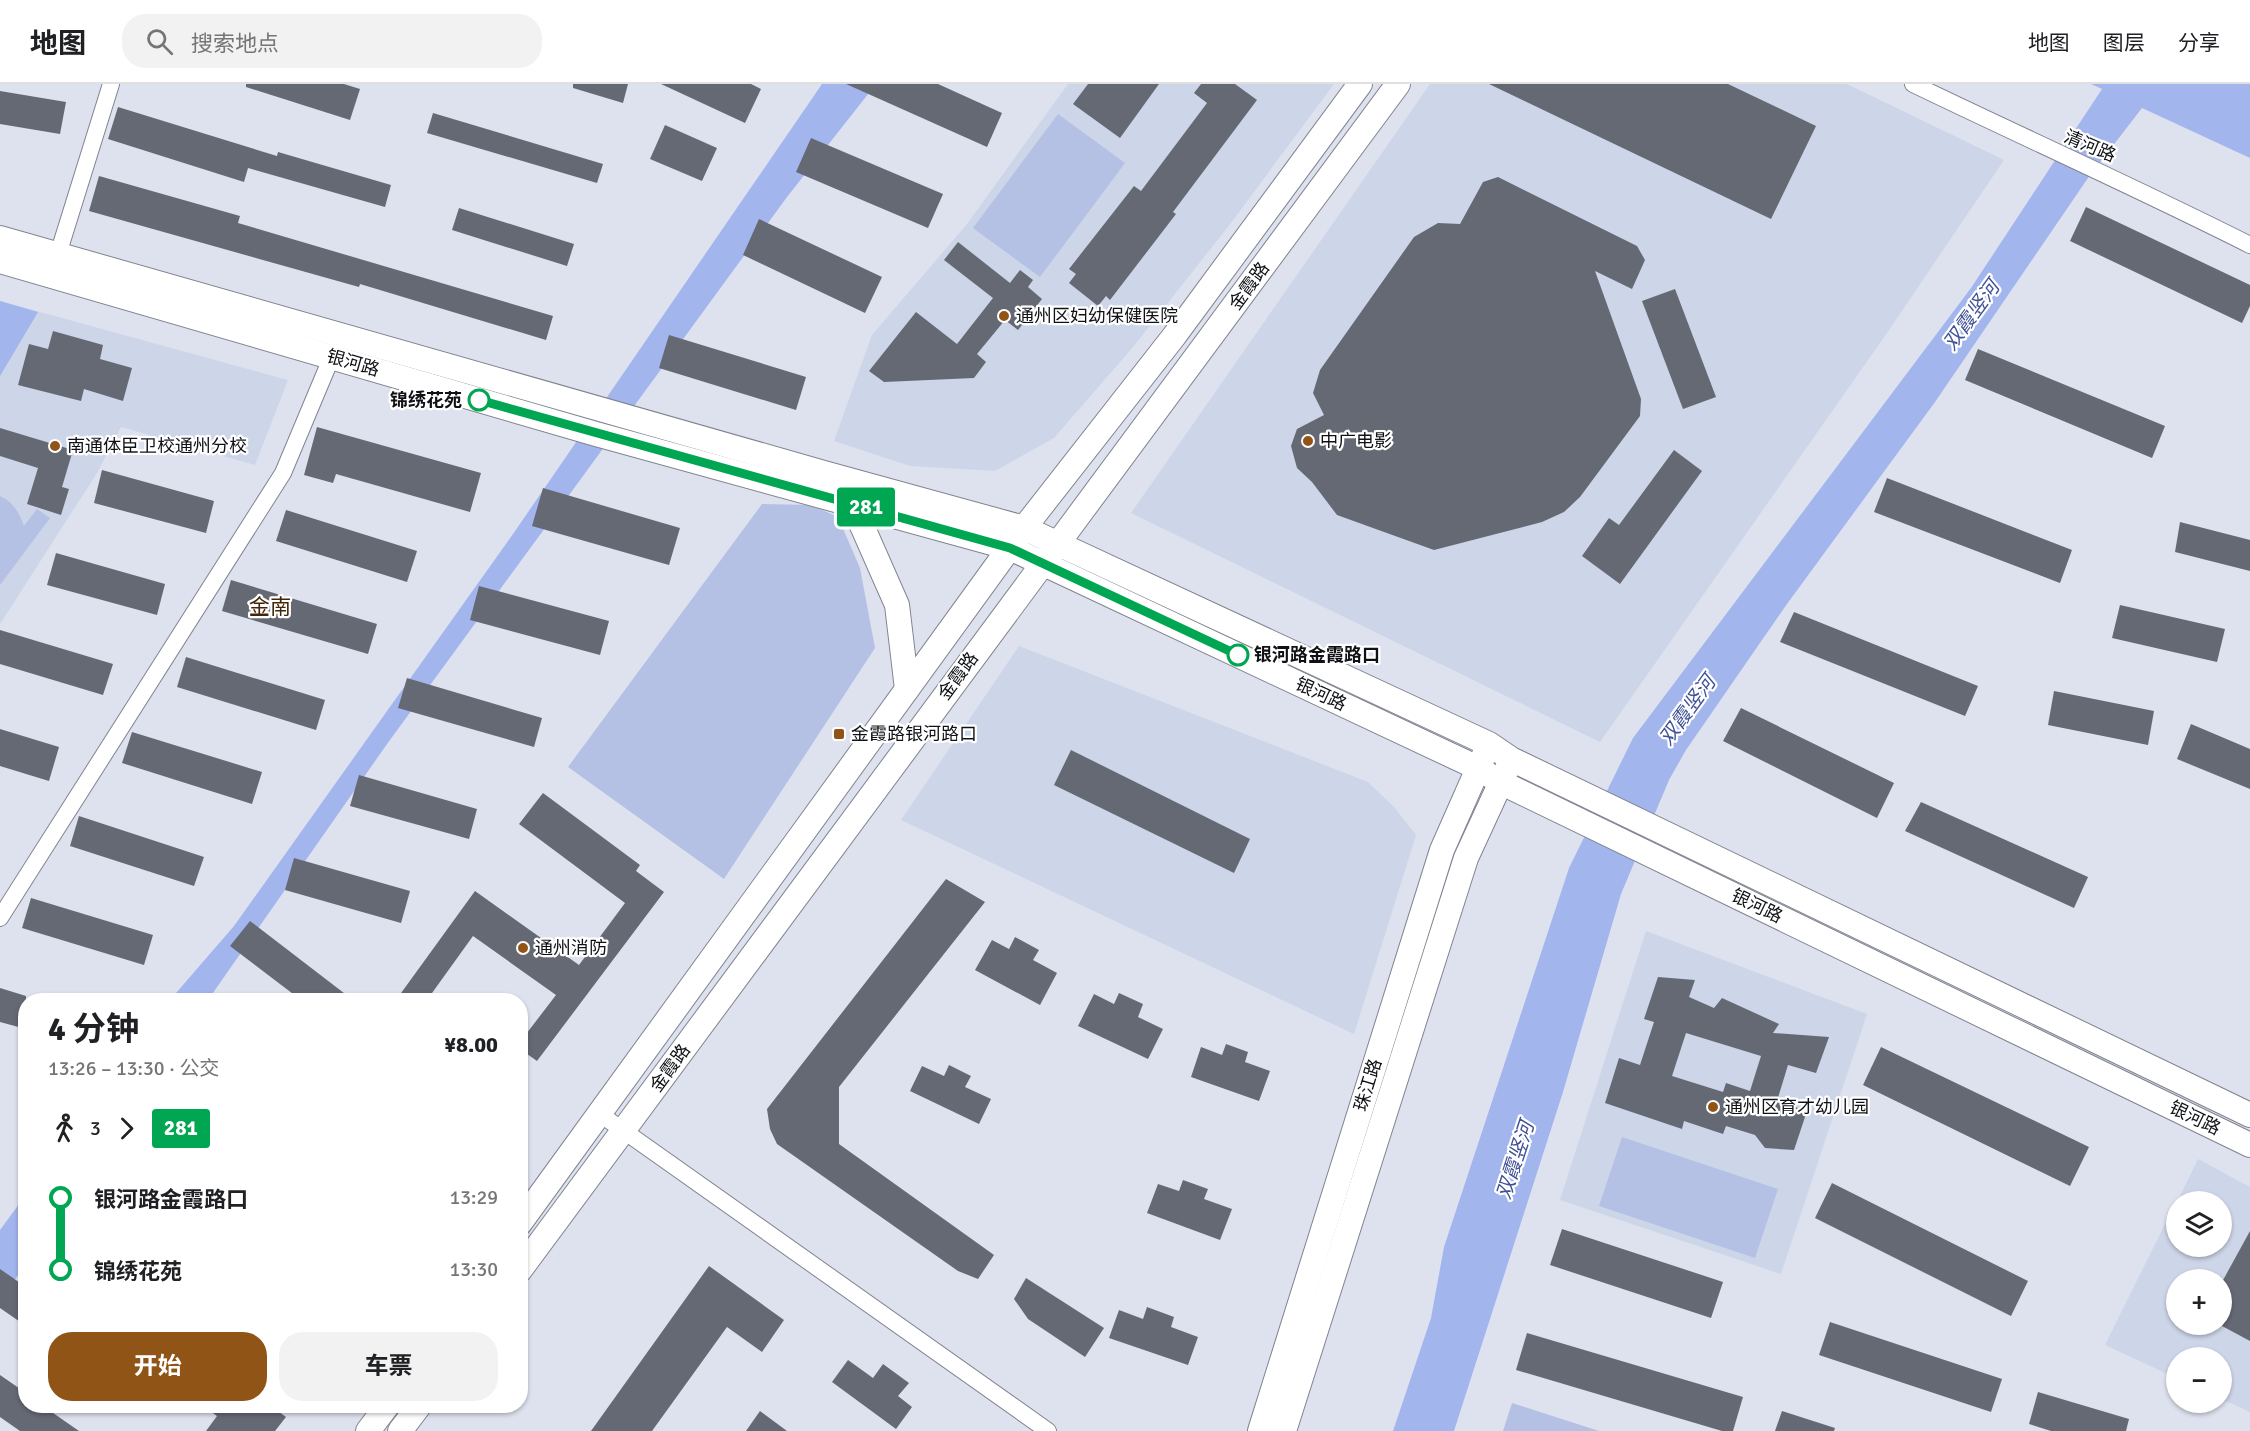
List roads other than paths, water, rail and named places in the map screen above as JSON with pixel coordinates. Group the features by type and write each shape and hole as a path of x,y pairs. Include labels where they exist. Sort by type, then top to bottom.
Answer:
{"main road":[{"name":"金霞路","path":"528,1212 1023,528 1175,335 1360,84"},
{"name":"金霞路","path":"528,1259 1398,84"},
{"name":"银河路","path":"0,238 55,265 332,357 1010,548 1478,768 1500,782 2250,1145"},
{"name":"银河路","path":"0,261 55,265 341,334 1023,528 1489,744 1511,759 2250,1115"},
{"path":"852,503 897,605 907,689"},
{"name":"珠江路","path":"1260,1431 1442,850 1489,744"},
{"name":"珠江路","path":"1284,1431 1466,858 1511,759"},
{"path":"368,1431 382,1413"},
{"path":"400,1431 414,1413"}],"street":[{"path":"55,265 111,84"},
{"name":"清河路","path":"1913,84 2050,150 2107,174 2250,245"},
{"path":"0,918 283,473 341,334"},
{"path":"600,1114 1048,1431"}],"water":[{"path":"822,84 876,84 787,197 387,744 213,993 176,993 234,926 513,534"},
{"name":"双霞竖河","path":"2091,84 2250,84 2250,158 2142,108 2088,178 1935,402 1787,604 1686,750 1669,780 1621,894 1563,1092 1454,1431 1393,1431 1431,1318 1444,1247 1569,868 1633,738 1971,288 2102,89"},
{"path":"0,301 38,312 0,376"},
{"path":"18,1206 18,1275 0,1301 0,1230"}],"place":[{"name":"通州区妇幼保健医院","path":"1004,316"},
{"name":"锦绣花苑","path":"479,400"},
{"name":"中广电影","path":"1308,441"},
{"name":"南通体臣卫校通州分校","path":"55,446"},
{"name":"银河路金霞路口","path":"1238,655"},
{"name":"金霞路银河路口","path":"839,734"},
{"name":"通州消防","path":"523,948"},
{"name":"通州区育才幼儿园","path":"1713,1107"}],"district":[{"name":"金南","path":"270,607"}]}
